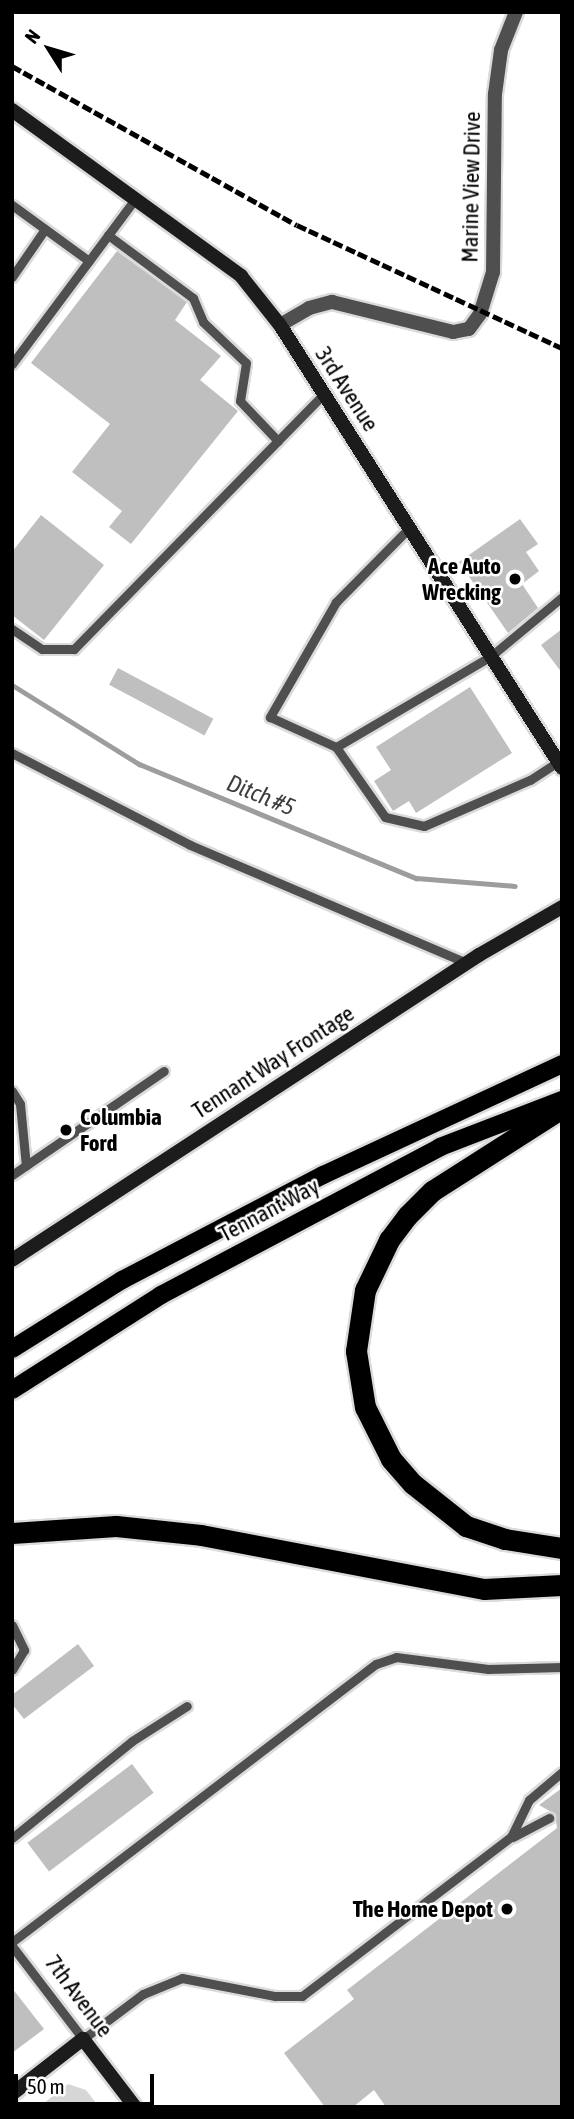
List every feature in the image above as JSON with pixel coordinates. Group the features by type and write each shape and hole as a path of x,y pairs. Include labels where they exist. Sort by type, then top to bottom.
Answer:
{"highway":[{"path":"562,1108 432,1191 407,1216 389,1240 365,1290 356,1350 369,1417 391,1459 413,1484 466,1526 505,1539 562,1548"},
{"path":"12,1533 116,1526 201,1535 484,1589 562,1585"}],"main road":[{"name":"3rd Avenue","path":"12,110 241,276 280,325 560,765"},
{"name":"Tennant Way Frontage","path":"12,1260 466,963 562,907"},
{"name":"Tennant Way","path":"12,1349 122,1280 288,1194 562,1064"},
{"name":"Tennant Way","path":"12,1390 161,1295 440,1147 562,1100"},
{"path":"12,2094 83,2039"},
{"name":"7th Avenue","path":"83,2039 135,2107"}],"street":[{"name":"Marine View Drive","path":"280,325 309,308 332,302 453,332 468,329 480,314 493,272 495,94 501,50 516,12"}],"lane":[{"path":"12,364 135,199"},
{"path":"12,205 89,261"},
{"path":"12,277 45,229"},
{"path":"108,235 193,298 203,322 246,363 240,401 278,441"},
{"path":"12,629 42,649 74,649 324,394"},
{"path":"409,528 336,602 270,717 336,747 385,817 424,826 560,765"},
{"path":"336,747 491,656 562,597"},
{"path":"12,753 190,845 466,963"},
{"path":"12,1175 164,1072"},
{"path":"12,1091 20,1104 26,1166"},
{"path":"12,1625 24,1650 12,1670"},
{"path":"12,1944 376,1664 396,1657 488,1669 562,1667"},
{"path":"12,1838 132,1741 187,1706"},
{"path":"511,1838 529,1800 562,1772"},
{"path":"83,2039 143,1994 182,1978 289,1998 302,1996 511,1838 549,1818"},
{"name":"7th Avenue","path":"12,1944 83,2039"}],"shaded area":[{"path":"68,2084 86,2090 99,2107 39,2107"}],"building":[{"path":"117,251 187,302 175,320 221,356 200,380 238,411 131,544 109,527 122,511 72,472 110,424 31,363"},
{"path":"41,515 104,565 44,640 12,615 12,552"},
{"path":"520,519 538,544 526,552 539,571 522,584 538,608 508,633 459,562"},
{"path":"562,629 562,673 541,645"},
{"path":"118,668 213,719 204,735 109,685"},
{"path":"470,687 512,753 416,813 409,801 393,811 374,781 391,770 376,747"},
{"path":"78,1644 94,1666 24,1719 12,1704 12,1695"},
{"path":"132,1764 154,1793 49,1872 27,1843"},
{"name":"The Home Depot","path":"562,1788 562,2107 386,2107 374,2090 353,2107 325,2107 284,2053 354,1999 347,1990 557,1828 555,1814 539,1805"},
{"path":"12,1988 44,2029 12,2053"}],"waterway":[{"name":"Ditch #5","path":"12,685 139,764 416,878 515,886"}],"railway":[{"path":"12,66 297,225 562,348"}],"place":[{"name":"Ace Auto Wrecking","path":"515,579"},
{"name":"Columbia Ford","path":"66,1130"},
{"name":"The Home Depot","path":"507,1909"}]}
